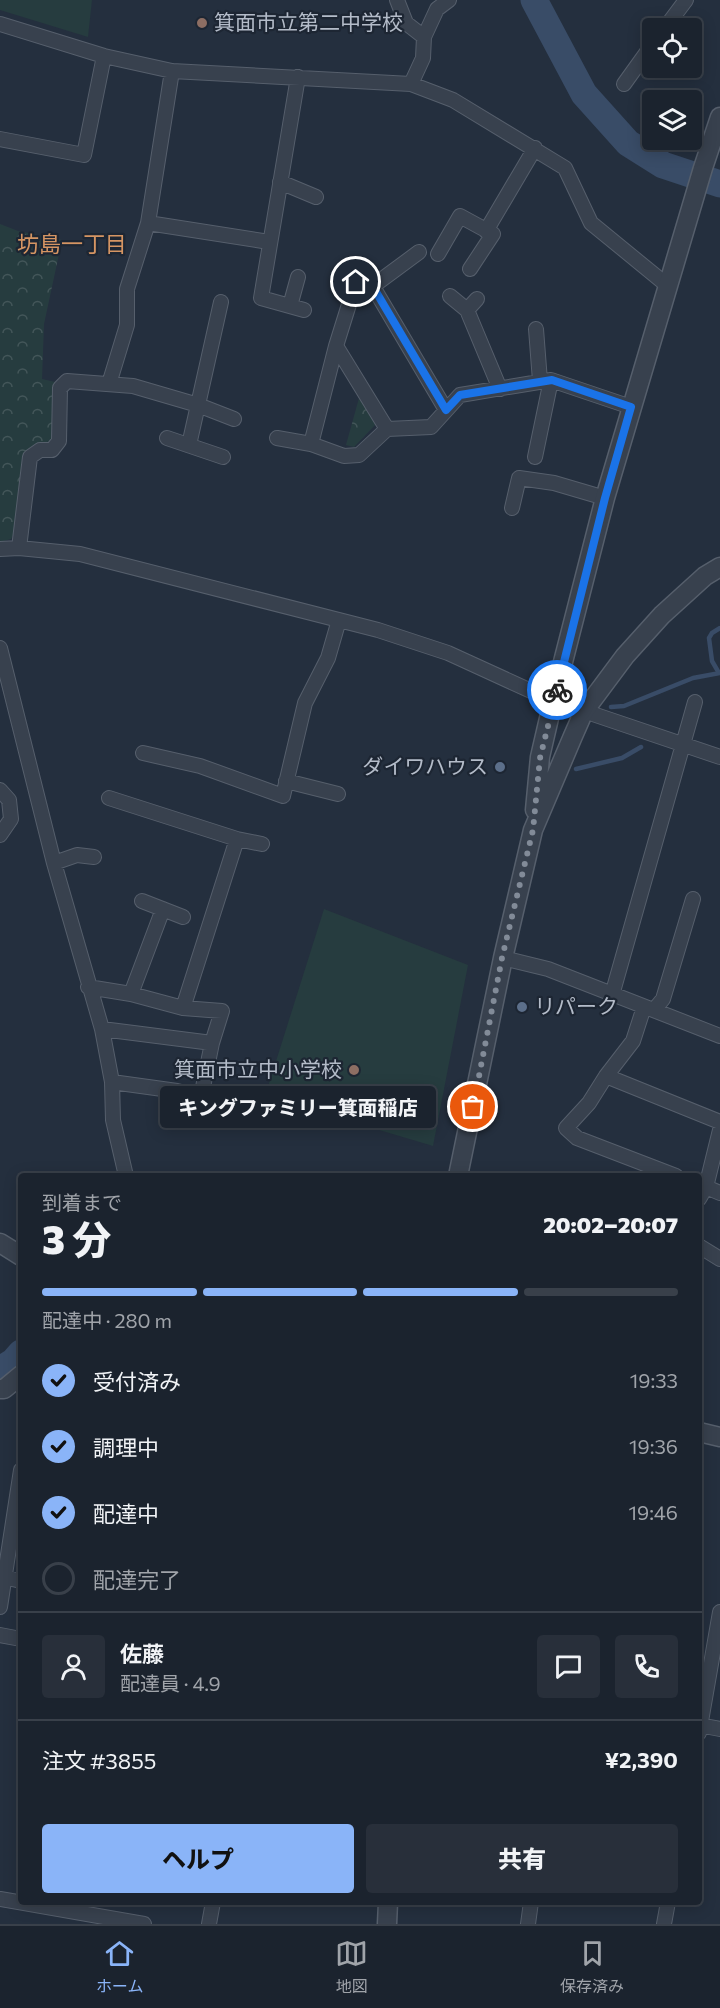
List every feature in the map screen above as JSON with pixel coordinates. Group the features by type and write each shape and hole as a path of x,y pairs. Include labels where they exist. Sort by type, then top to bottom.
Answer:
{"street":[{"path":"397,0 406,23 424,37"},
{"path":"411,84 423,58 424,37 437,9 449,0"},
{"path":"672,18 686,0"},
{"path":"0,24 105,56 172,71 411,84 453,100 565,168 591,223 668,286"},
{"path":"0,139 84,155 105,56"},
{"path":"624,84 642,59"},
{"path":"109,384 127,325 127,289 148,223 172,71"},
{"path":"298,77 261,298 303,310"},
{"path":"459,1173 502,958 533,830 540,758 554,701 605,498 720,117"},
{"path":"486,231 535,148"},
{"path":"280,182 316,197"},
{"path":"438,254 460,216 493,234 470,269"},
{"path":"148,223 269,242"},
{"path":"373,286 419,252"},
{"path":"290,306 298,277"},
{"path":"311,444 336,346 356,282 369,280 446,410"},
{"path":"450,296 467,310 500,389"},
{"path":"467,310 477,299"},
{"path":"189,445 221,302"},
{"path":"535,457 546,381 536,329"},
{"path":"336,346 387,429"},
{"path":"19,548 30,457 40,450 52,450 59,441 60,388 67,381 133,386 198,405 234,419"},
{"path":"277,438 311,444 344,456 358,455 387,429 431,427 460,395 546,381 631,407"},
{"path":"167,438 223,457"},
{"path":"512,508 519,478 554,483 605,498"},
{"path":"0,549 19,548 80,554 339,620 448,653 554,701 720,757"},
{"path":"533,830 584,711 625,656 662,615 705,576 720,567"},
{"path":"143,753 200,766 283,796 305,703 328,658 339,620"},
{"path":"0,648 54,863 102,1029 112,1082 113,1120 125,1173"},
{"path":"612,995 695,702"},
{"path":"286,781 338,794"},
{"path":"0,790 9,800 11,819 0,835"},
{"path":"109,798 237,839 262,844"},
{"path":"183,1008 237,839"},
{"path":"54,863 76,855 94,856"},
{"path":"668,1173 577,1138 566,1128 589,1103 633,1041 649,1009 663,999 693,899"},
{"path":"142,902 183,917"},
{"path":"131,994 163,909"},
{"path":"502,958 548,969 720,1036"},
{"path":"88,987 131,994 183,1008 222,1011 212,1043 201,1097 177,1091 112,1082"},
{"path":"102,1029 212,1043"},
{"path":"606,1076 720,1122"},
{"path":"702,1187 720,1130"},
{"path":"702,1190 720,1193"},
{"path":"0,1243 18,1254"},
{"path":"702,1247 720,1259"},
{"path":"0,1389 4,1389 18,1377"},
{"path":"702,1433 720,1437"},
{"path":"0,1607 18,1488"},
{"path":"3,1577 18,1580"},
{"path":"702,1711 720,1612"},
{"path":"0,1635 18,1638"},
{"path":"702,1728 720,1729"},
{"path":"0,1899 18,1901"},
{"path":"58,1905 78,1907 144,1924"},
{"path":"209,1924 212,1905"},
{"path":"387,1924 388,1905"},
{"path":"528,1924 531,1905"},
{"path":"664,1924 667,1905"}],"green space":[{"path":"0,0 92,0 88,37 0,10"},
{"path":"0,224 18,231 62,240 44,324 42,379 55,382 56,439 34,446 19,523 11,539 0,542"},
{"path":"361,391 376,424 354,447 346,445"},
{"path":"324,909 468,965 433,1146 265,1096"}],"waterway":[{"path":"534,0 584,94 628,143 663,165 720,184"},
{"path":"719,673 712,661 709,638 720,628"},
{"path":"611,707 624,706 693,678 720,673"},
{"path":"576,769 622,758 641,747"},
{"path":"0,1370 18,1356"}],"way so far":[{"path":"473,1107 502,958 533,830 540,758 557,690"}],"place":[{"name":"箕面市立第二中学校","path":"202,23"},
{"name":"ダイワハウス","path":"500,767"},
{"name":"リパーク","path":"522,1007"},
{"name":"箕面市立中小学校","path":"354,1070"},
{"name":"キングファミリー箕面稲店","path":"473,1107"}],"district":[{"name":"坊島一丁目","path":"72,244"}],"route":[{"path":"356,282 369,280 446,410 460,395 552,380 631,407 605,498 557,690"}]}
